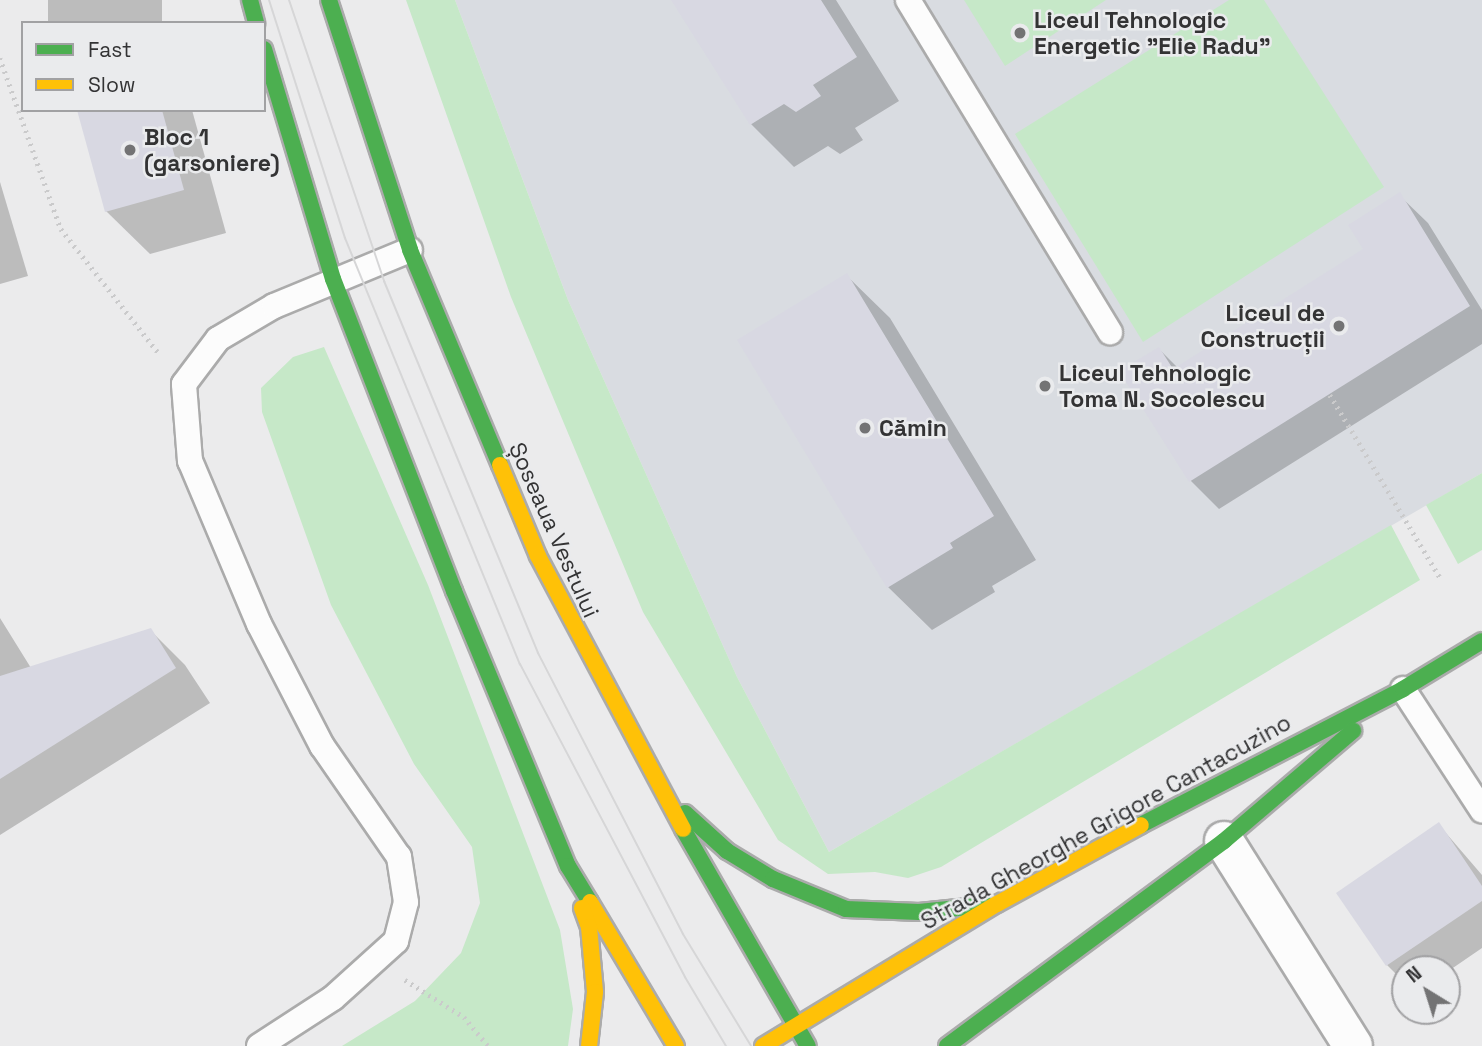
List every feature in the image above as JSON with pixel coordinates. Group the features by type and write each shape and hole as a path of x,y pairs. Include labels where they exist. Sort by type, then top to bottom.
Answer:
{"main road":[{"path":"250,0 255,21"},
{"name":"Șoseaua Vestului","path":"329,0 410,250 538,556 661,792 808,1046"},
{"path":"266,56 333,279 454,591 568,866 589,928 595,992 589,1046"},
{"name":"Strada Gheorghe Grigore Cantacuzino","path":"763,1046 997,904 1202,790 1403,689 1482,641"},
{"name":"Strada Gheorghe Grigore Cantacuzino","path":"947,1046 1224,841 1403,689"},
{"path":"661,792 727,851 773,879 846,909 919,912 997,904"},
{"path":"568,866 676,1046"},
{"path":"982,1046 996,1011"}],"street":[{"path":"1224,841 1353,1046"}],"lane":[{"path":"908,0 1110,332"},
{"path":"259,1046 333,998 396,941 406,902 399,857 322,746 259,624 190,461 184,384 218,339 274,306 333,279 410,250"},
{"path":"1403,689 1482,810"}],"path":[{"path":"0,58 61,229 184,384"},
{"path":"1330,395 1440,578"},
{"path":"374,961 464,1017 488,1046"}],"shaded area":[{"name":"Liceul Tehnologic Toma N. Socolescu","path":"455,0 1482,0 1482,473 829,852 737,677 568,300"}],"green space":[{"path":"406,0 455,0 568,300 737,677 829,852 1391,525 1420,580 941,867 908,878 875,872 828,874 778,840 643,612 511,297"},
{"name":"Liceul Tehnologic Energetic \"Elie Radu\"","path":"964,0 1106,0 1005,66"},
{"path":"1229,0 1264,0 1384,187 1143,342 1015,134"},
{"path":"324,347 428,585 560,930 573,1009 568,1046 342,1046 415,1001 461,953 480,903 472,847 414,764 331,605 262,412 261,388 293,357"},
{"path":"1482,473 1482,550 1458,564 1426,505"}],"building":[{"path":"671,0 821,0 857,57 813,85 821,96 796,112 784,104 750,125"},
{"name":"Bloc 1 (garsoniere)","path":"78,112 163,112 184,190 105,212"},
{"name":"Liceul de Construcții","path":"1400,192 1470,306 1189,482 1119,371 1159,347 1173,369 1363,249 1348,225"},
{"name":"Cămin","path":"847,273 994,516 950,543 953,548 887,588 737,340"},
{"path":"151,628 176,668 0,779 0,676"},
{"path":"1439,822 1482,886 1482,901 1402,955 1391,955 1391,963 1386,966 1336,893"}],"tram line":[{"path":"269,0 345,238 520,664 685,977 726,1046"},
{"path":"289,0 384,281 538,653 683,934 751,1046"}],"traffic: fast":[{"path":"250,0 255,21"},
{"path":"329,0 410,250 500,465"},
{"path":"266,56 333,279 454,591 568,866 590,902"},
{"path":"1141,825 1403,689 1482,641"},
{"path":"947,1046 1224,841 1353,731"},
{"path":"685,813 727,851 773,879 846,909 919,912 988,905"},
{"path":"683,829 808,1046"}],"traffic: slow":[{"path":"500,465 538,556 683,829"},
{"path":"763,1046 997,904 1141,825"},
{"path":"590,902 676,1046"},
{"path":"582,908 589,927 595,992 589,1046"}],"place":[{"name":"Liceul Tehnologic Energetic \"Elie Radu\"","path":"1020,33"},
{"name":"Bloc 1 (garsoniere)","path":"130,150"},
{"name":"Liceul de Construcții","path":"1339,326"},
{"name":"Liceul Tehnologic Toma N. Socolescu","path":"1045,386"},
{"name":"Cămin","path":"865,428"}]}
